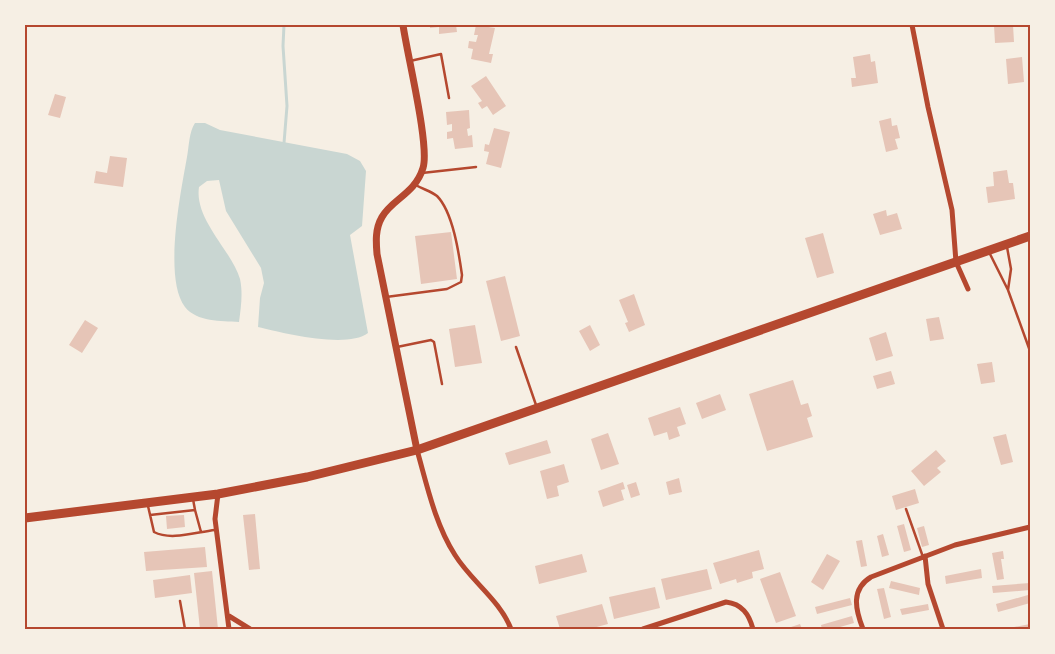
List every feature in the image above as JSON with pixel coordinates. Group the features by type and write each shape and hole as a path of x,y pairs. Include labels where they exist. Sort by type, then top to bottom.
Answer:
{"main road":[{"path":"25,518 218,494 308,477 417,450 1030,236"}],"street":[{"path":"403,25 424,154 421,173 414,185 383,215 378,226 376,254 417,450 431,501 448,544 461,563 504,615 511,629"},
{"path":"912,25 928,107 952,210 956,262 968,288"},
{"path":"218,494 215,519 229,616 229,629"},
{"path":"863,629 856,609 856,593 859,586 871,577 972,540 1030,527"},
{"path":"924,557 928,584 943,629"},
{"path":"643,629 726,602 735,603 744,609 754,629"},
{"path":"229,616 250,629"}],"lane":[{"path":"409,62 441,54 450,98"},
{"path":"421,173 476,168"},
{"path":"385,297 447,289 461,282 459,254 454,232 442,203 437,196 414,185"},
{"path":"1006,245 1011,269 1008,290"},
{"path":"989,251 1008,290 1030,351"},
{"path":"395,347 431,340 434,342 442,384"},
{"path":"516,347 538,408"},
{"path":"192,497 201,532"},
{"path":"148,502 154,532 160,535 216,529"},
{"path":"906,509 924,557"},
{"path":"150,515 195,510"},
{"path":"180,601 185,629"}],"shaded area":[{"path":"195,123 205,123 220,130 347,154 360,161 366,171 362,226 350,235 368,333 358,338 331,340 298,336 258,327 260,298 264,283 261,268 226,211 219,180 207,181 199,187 199,199 208,223 230,257 240,279 242,295 239,322 203,318 196,316 185,307 179,294 175,276 174,256 178,212 190,139"}],"building":[{"path":"430,25 456,25 457,32 439,34 439,27 430,28"},
{"path":"476,25 495,28 489,54 493,54 491,63 471,59 473,49 468,48 469,41 476,42 478,35 474,35"},
{"path":"994,25 1013,25 1014,42 995,43"},
{"path":"870,54 871,62 875,61 878,83 852,87 851,78 856,78 853,57"},
{"path":"1022,57 1024,82 1008,84 1006,59"},
{"path":"486,76 506,106 493,115 487,106 482,109 478,103 482,101 471,86"},
{"path":"55,94 66,97 60,118 48,115"},
{"path":"469,110 470,128 467,129 468,136 472,135 473,147 455,149 453,138 447,139 447,132 452,131 452,124 447,125 446,112"},
{"path":"891,118 892,126 897,125 900,138 895,139 898,149 886,152 879,121"},
{"path":"494,128 510,132 501,168 486,164 489,152 484,151 485,144 489,145"},
{"path":"110,156 127,158 123,187 94,183 96,171 107,173"},
{"path":"1007,170 1009,183 1013,183 1015,199 988,203 986,187 994,186 993,172"},
{"path":"886,210 887,216 897,213 902,229 880,235 873,214"},
{"path":"451,232 457,279 421,284 415,236"},
{"path":"823,233 834,273 817,278 805,238"},
{"path":"505,276 520,336 501,341 486,281"},
{"path":"634,294 645,325 629,332 625,323 628,322 619,300"},
{"path":"939,317 944,339 930,341 926,319"},
{"path":"85,320 98,328 82,353 69,345"},
{"path":"475,325 482,363 455,367 449,329"},
{"path":"590,325 600,345 590,351 579,331"},
{"path":"886,332 893,356 876,361 869,338"},
{"path":"992,362 995,382 981,384 977,364"},
{"path":"891,371 895,384 877,389 873,376"},
{"path":"793,380 801,405 808,403 812,416 807,418 813,437 767,451 749,394"},
{"path":"720,394 726,410 702,419 696,403"},
{"path":"680,407 686,424 677,427 680,436 669,440 667,432 654,436 648,418"},
{"path":"608,433 619,464 601,470 591,439"},
{"path":"1006,434 1013,462 1001,465 993,437"},
{"path":"547,440 551,453 509,465 505,453"},
{"path":"936,450 946,461 937,468 941,472 924,486 911,471"},
{"path":"564,464 569,482 557,486 559,496 547,499 540,471"},
{"path":"679,478 682,492 669,495 666,482"},
{"path":"623,482 625,489 621,490 624,500 603,507 598,491"},
{"path":"636,482 640,495 631,498 627,485"},
{"path":"915,489 919,503 896,510 892,496"},
{"path":"255,514 260,569 249,570 243,515"},
{"path":"184,515 185,527 167,529 166,516"},
{"path":"904,524 911,550 904,552 897,526"},
{"path":"924,526 929,545 922,547 917,528"},
{"path":"883,534 889,555 882,557 877,536"},
{"path":"862,540 867,566 861,567 856,541"},
{"path":"205,547 207,567 146,571 144,552"},
{"path":"759,550 764,569 752,572 753,578 737,583 736,579 720,584 713,563"},
{"path":"1003,551 1004,559 1001,559 1004,579 997,580 992,553"},
{"path":"582,554 587,572 539,584 535,566"},
{"path":"827,554 840,561 823,590 811,582"},
{"path":"707,569 712,589 666,600 661,579"},
{"path":"981,569 982,578 946,584 945,576"},
{"path":"212,571 218,629 200,629 194,573"},
{"path":"780,572 796,616 776,623 760,579"},
{"path":"190,575 192,593 155,598 153,580"},
{"path":"891,581 920,588 919,595 889,588"},
{"path":"1030,583 1030,590 993,593 992,586"},
{"path":"655,587 660,608 614,619 609,597"},
{"path":"884,588 891,617 884,619 877,589"},
{"path":"1028,595 1030,603 998,612 996,604"},
{"path":"850,598 852,605 817,614 815,607"},
{"path":"602,604 608,624 589,629 560,629 556,616"},
{"path":"928,604 929,610 902,615 900,609"},
{"path":"852,616 854,623 833,629 822,629 821,625"},
{"path":"800,624 802,629 785,629"},
{"path":"1030,624 1030,629 1009,629 1009,628"}],"waterway":[{"path":"284,25 283,46 287,106 284,143"}]}
